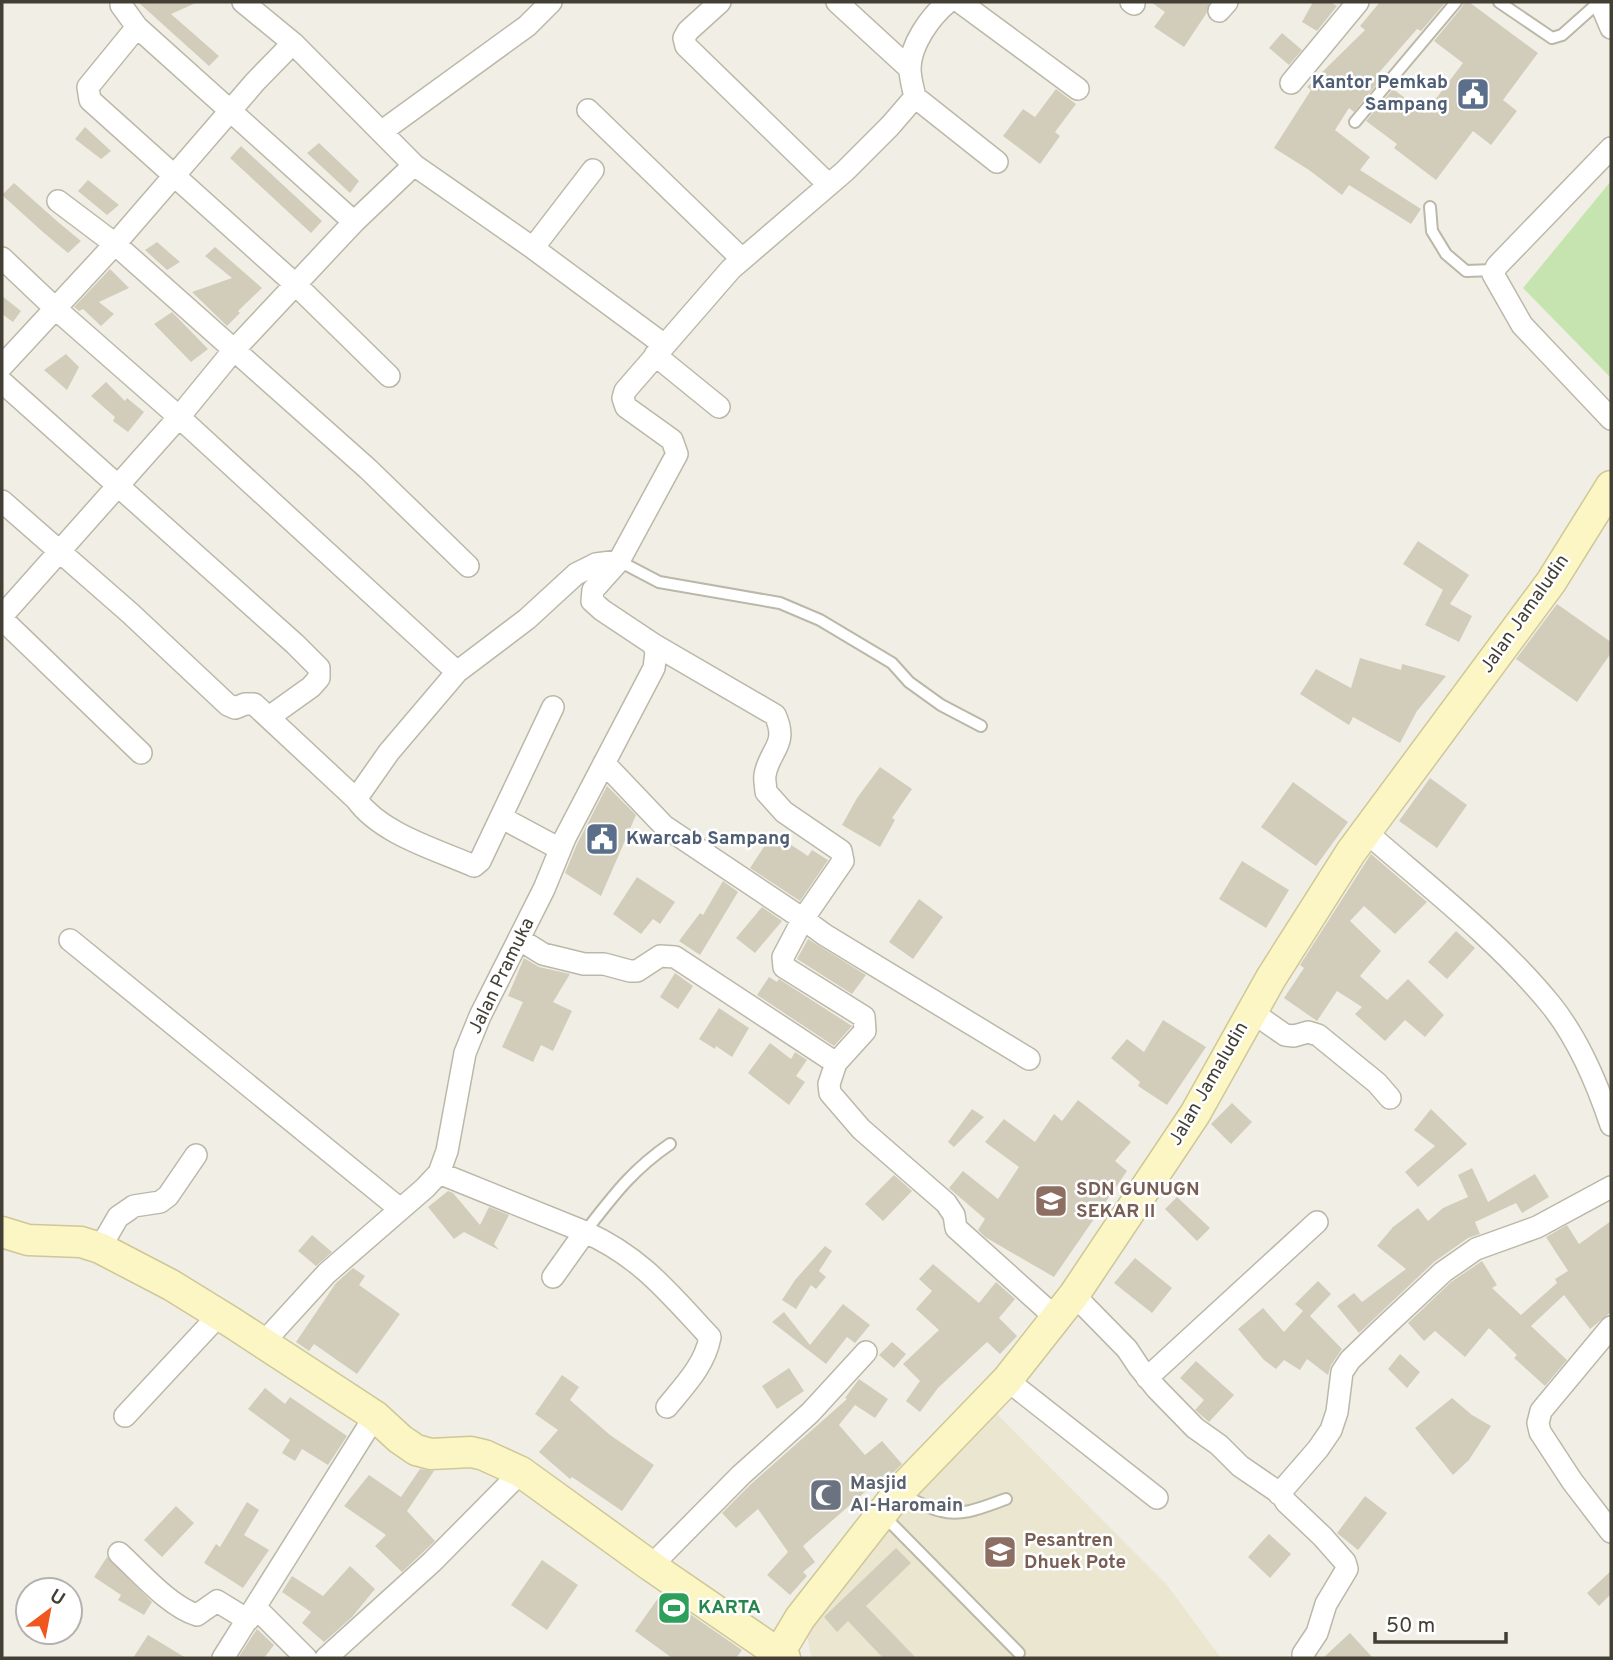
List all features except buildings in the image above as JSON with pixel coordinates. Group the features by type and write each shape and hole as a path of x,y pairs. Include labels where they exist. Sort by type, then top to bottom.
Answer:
{"street":[{"path":"121,2 137,27 354,222"},
{"path":"243,2 293,43 414,165 533,248 659,350 719,407"},
{"path":"381,132 527,26 551,2"},
{"path":"720,2 688,30 684,38 686,46 828,185"},
{"path":"837,2 910,69"},
{"path":"948,2 938,10 913,50 910,69 915,97 997,162"},
{"path":"960,2 1078,89"},
{"path":"1291,83 1358,2"},
{"path":"1599,2 1611,27"},
{"path":"137,27 88,87 90,100 296,285 389,376"},
{"path":"2,366 115,244 174,174 293,43"},
{"path":"915,97 890,126 828,185 742,259 625,391 626,407 672,440 677,454 619,561 593,590 592,601 653,644 775,715 780,725 779,743 765,774 766,792 784,811 841,851 843,861 803,919 783,957 784,967 864,1017 865,1031 836,1063 829,1084 830,1093 861,1129 946,1203 954,1215 956,1228 1127,1349 1147,1377 1195,1428 1279,1494 1346,1562 1347,1569 1326,1604 1322,1623 1303,1658"},
{"path":"588,110 742,259"},
{"path":"1611,148 1494,270 1493,275 1522,325 1611,419"},
{"path":"141,753 2,618 58,550 119,485 233,351 354,222 414,165"},
{"path":"533,248 593,170"},
{"path":"58,201 115,244 368,469 468,566"},
{"path":"2,258 457,672"},
{"path":"2,382 319,668 319,678 311,687 269,718"},
{"name":"Jalan Jamaludin","path":"780,1657 800,1618 890,1503 1007,1380 1065,1306 1195,1114 1252,1012 1351,852 1551,582 1611,486"},
{"path":"2,501 130,613 228,705 235,708 254,704 356,799 366,813 382,825 474,866 480,860 553,707"},
{"path":"356,799 389,752 457,672 527,619 576,574 596,564 619,561"},
{"name":"Jalan Pramuka","path":"263,1343 327,1273 439,1173 447,1152 465,1053 560,849 654,668 656,652 653,644"},
{"path":"604,763 664,826 835,941 1029,1059"},
{"path":"499,821 506,820 560,849"},
{"path":"1366,832 1486,937 1552,1006 1573,1037 1593,1077 1611,1125"},
{"path":"519,939 543,954 630,971 637,971 660,956 675,957 836,1063"},
{"path":"70,940 400,1209"},
{"path":"1252,1012 1285,1035 1294,1036 1308,1032 1318,1035 1377,1083 1390,1098"},
{"path":"100,1248 118,1217 134,1206 160,1202 169,1196 196,1155"},
{"path":"439,1173 608,1242 638,1262 710,1337 708,1348 693,1376 667,1408"},
{"path":"1279,1494 1331,1430 1337,1412 1342,1372 1350,1360 1443,1272 1476,1249 1538,1227 1611,1187"},
{"path":"1147,1377 1317,1222"},
{"path":"2,1232 28,1240 80,1242 100,1248 171,1285 263,1343 375,1416 416,1450 432,1454 471,1452 521,1472 780,1657"},
{"path":"553,1277 585,1232"},
{"path":"125,1416 219,1315"},
{"path":"1611,1327 1542,1410 1538,1423 1540,1432 1572,1481 1611,1532"},
{"path":"651,1566 741,1475 810,1413 866,1352"},
{"path":"1007,1380 1157,1498"},
{"path":"223,1658 375,1416"},
{"path":"326,1658 432,1562 521,1472"},
{"path":"119,1553 175,1604 189,1612 197,1615 217,1601 252,1614 306,1658"}],"lane":[{"path":"1355,122 1456,2"},
{"path":"1499,2 1552,37 1562,35 1599,2"},
{"path":"1430,207 1432,231 1446,254 1466,271 1494,270"},
{"path":"619,561 659,582 780,603 820,620 892,663 909,682 941,705 981,726"},
{"path":"585,1232 625,1180 670,1144"},
{"path":"890,1503 942,1512 973,1511 1006,1499"},
{"path":"890,1503 1019,1653"}],"shaded area":[{"name":"Pesantren Dhuek Pote","path":"989,1406 1167,1585 1221,1658 813,1658 808,1639 811,1625 897,1512"}],"green space":[{"path":"1611,181 1611,378 1523,288"}],"place":[{"name":"Kantor Pemkab Sampang","path":"1473,94"},
{"name":"Kwarcab Sampang","path":"602,839"},
{"name":"SDN GUNUGN SEKAR II","path":"1051,1201"},
{"name":"Masjid Al-Haromain","path":"826,1495"},
{"name":"Pesantren Dhuek Pote","path":"1000,1552"},
{"name":"KARTA","path":"674,1608"}]}
